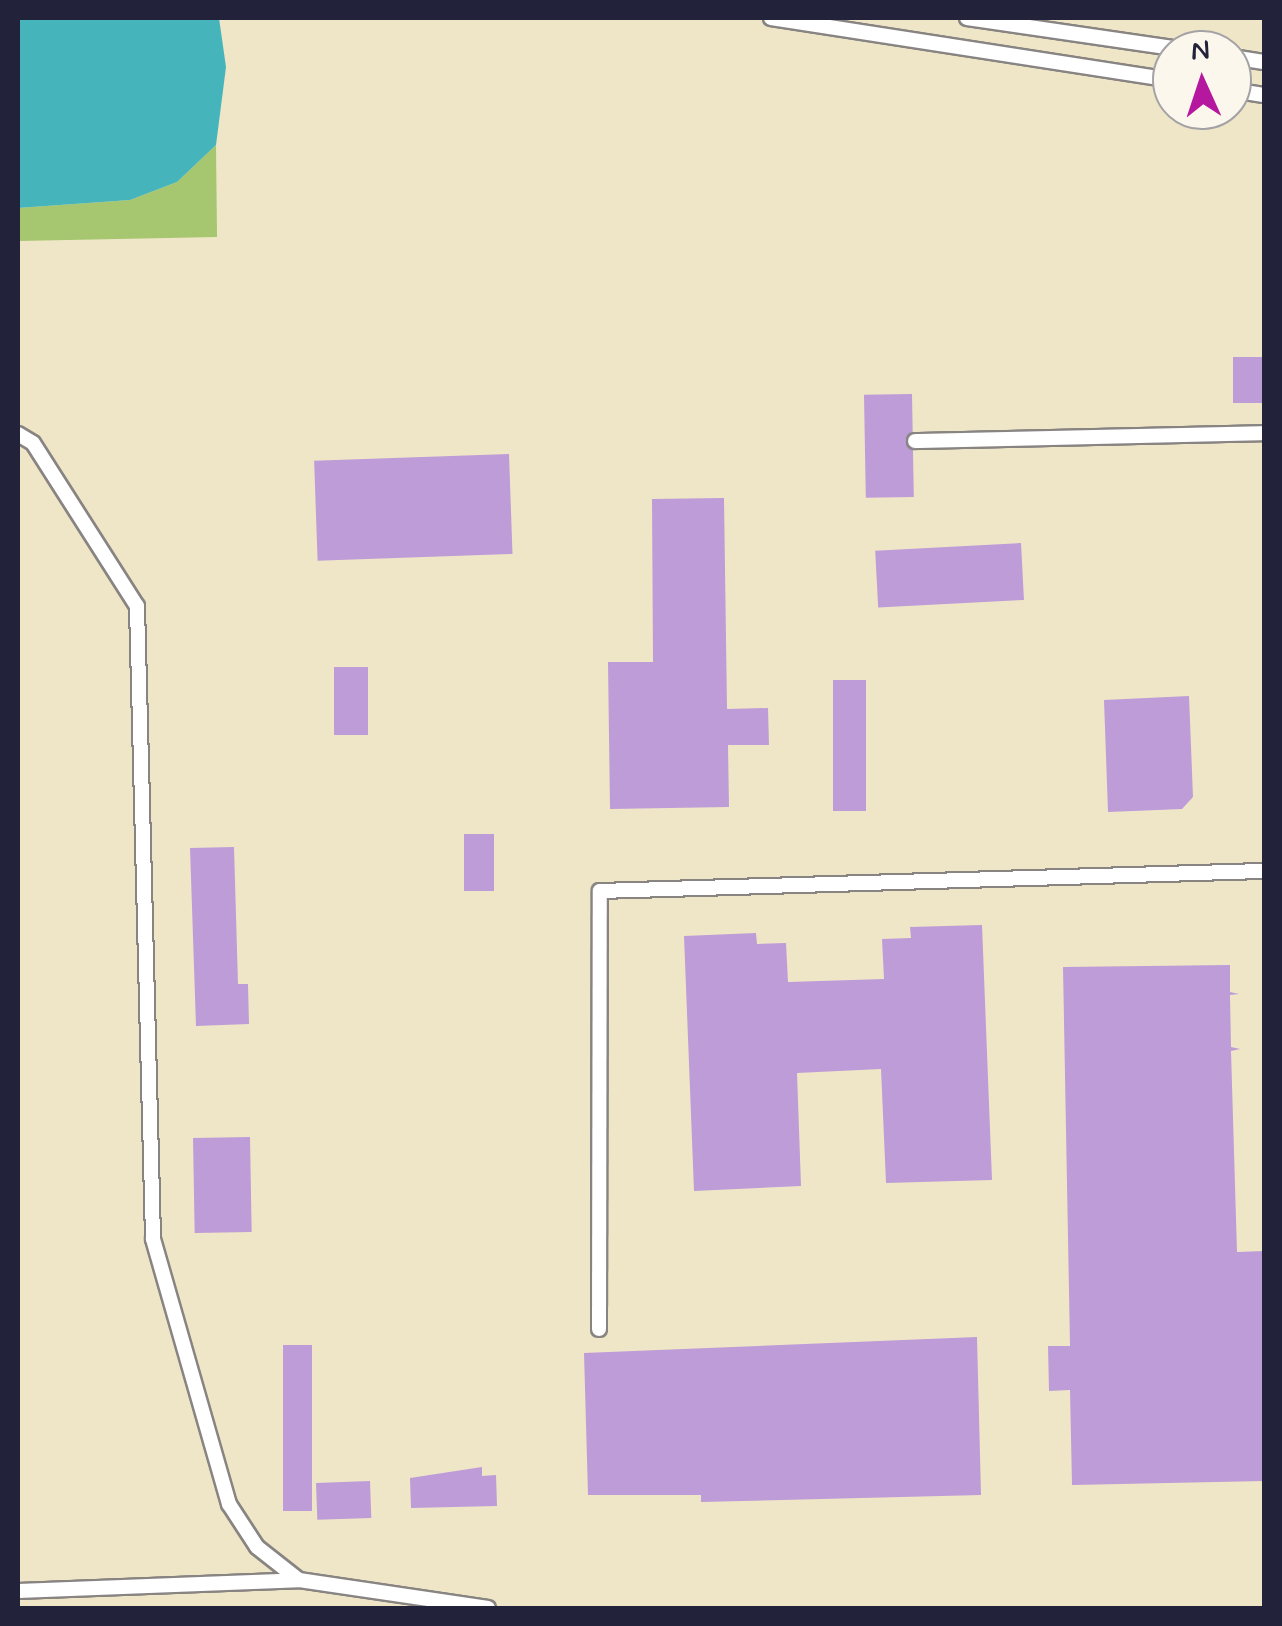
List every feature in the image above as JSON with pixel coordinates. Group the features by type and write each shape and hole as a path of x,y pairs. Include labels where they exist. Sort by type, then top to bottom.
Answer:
{"lane":[{"path":"771,18 1152,77"},
{"path":"967,18 1152,45"},
{"path":"915,440 1264,432"},
{"path":"18,434 33,444 137,606 153,1239 229,1504 257,1547 299,1580"},
{"path":"598,1328 600,892 1264,871"},
{"path":"18,1591 299,1580 488,1608"}],"green space":[{"path":"216,145 217,237 18,241 18,208 130,200 177,182"}],"water":[{"path":"18,18 219,18 226,67 216,145 177,182 130,200 18,208"}],"building":[{"path":"1233,357 1264,357 1264,403 1233,403"},
{"path":"912,394 914,497 866,498 864,395"},
{"path":"509,454 512,554 318,561 314,461"},
{"path":"724,498 727,709 768,708 769,745 728,745 729,807 610,809 608,662 653,662 652,499"},
{"path":"1021,543 1024,600 878,608 875,551"},
{"path":"334,667 368,667 368,735 334,735"},
{"path":"833,680 866,680 866,811 833,811"},
{"path":"1189,696 1193,797 1182,809 1108,812 1104,700"},
{"path":"464,834 494,834 494,891 464,891"},
{"path":"234,847 238,984 248,984 249,1024 196,1026 190,848"},
{"path":"982,925 992,1180 886,1183 881,1069 797,1073 801,1186 694,1191 684,936 756,933 757,944 786,943 788,982 884,979 882,939 911,938 910,927"},
{"path":"1230,965 1230,992 1239,994 1230,995 1231,1047 1240,1049 1231,1051 1237,1252 1264,1251 1264,1481 1072,1485 1070,1390 1049,1391 1048,1346 1070,1346 1063,967"},
{"path":"250,1137 252,1232 195,1233 193,1138"},
{"path":"977,1337 981,1495 701,1502 701,1495 588,1495 584,1353"},
{"path":"283,1345 312,1345 312,1511 283,1511"},
{"path":"482,1467 482,1476 496,1475 497,1506 411,1508 410,1478"},
{"path":"370,1481 371,1518 317,1520 316,1483"}]}
